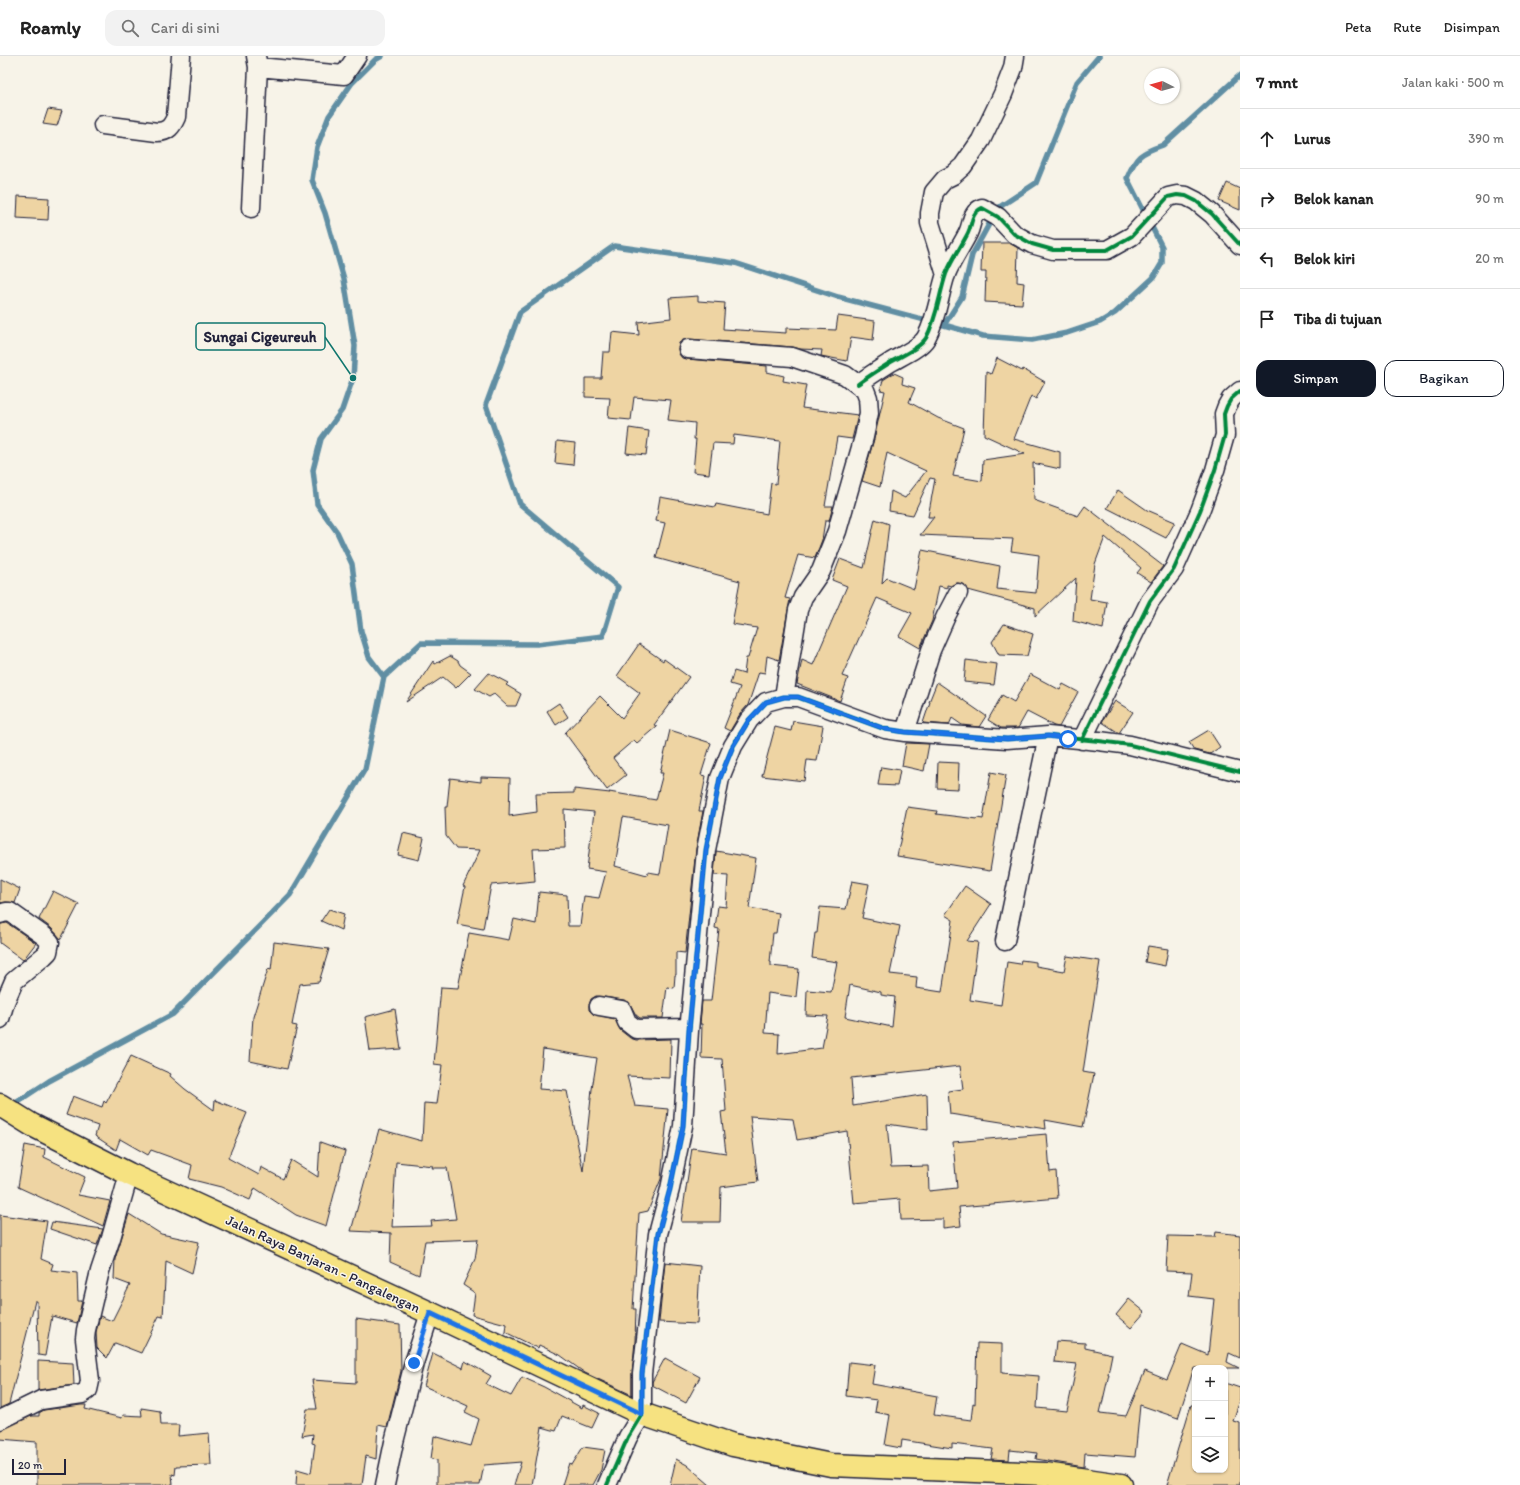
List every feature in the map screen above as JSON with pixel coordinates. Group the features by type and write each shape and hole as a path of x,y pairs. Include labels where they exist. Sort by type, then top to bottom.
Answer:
{"main road":[{"name":"Jalan Raya Banjaran - Pangalengan","path":"0,1105 32,1125 129,1174 430,1313 642,1414 733,1445 830,1465 1045,1474 1121,1485"}],"street":[{"path":"103,125 144,131 163,132 168,129 176,117 181,56"},
{"path":"251,208 257,62 344,75 357,56"},
{"path":"946,274 930,223 930,213 934,192 944,179 953,175 963,166 981,140 1003,94 1013,68 1015,56"},
{"path":"858,384 902,356 925,339 940,298 946,274 953,257 968,232 976,210 982,208 998,217 1014,234 1032,244 1053,250 1107,250 1132,236 1168,197 1177,195 1186,196 1196,200 1212,214 1240,244"},
{"path":"688,349 792,357 845,375 865,390 868,398 869,413 864,437 837,531 822,571 803,597 798,610 784,697"},
{"path":"1082,740 1150,601 1174,569 1200,511 1215,470 1225,435 1224,414 1231,399 1240,391"},
{"path":"905,732 931,650 958,593"},
{"path":"607,1485 628,1436 642,1414 642,1374 657,1241 670,1189 683,1126 706,850 720,778 733,746 749,720 766,702 784,697 798,697 885,729 905,732 1007,739 1048,736 1130,745 1240,772"},
{"path":"1005,941 1048,736"},
{"path":"0,914 10,912 50,942 48,952 14,981 0,1019"},
{"path":"599,1006 622,1010 627,1022 636,1029 690,1028"},
{"path":"0,1420 41,1400 82,1394 88,1390 90,1381 85,1339 86,1330 100,1271 112,1238 129,1174"},
{"path":"385,1485 414,1363 430,1313"}],"building":[{"path":"48,109 62,111 57,126 43,124"},
{"path":"1227,183 1240,189 1240,210 1219,201"},
{"path":"18,196 49,198 48,220 17,218"},
{"path":"982,243 1009,243 1018,248 1017,282 1024,283 1022,304 985,302 986,272 981,272"},
{"path":"698,296 698,301 725,303 723,329 786,333 786,328 836,330 838,316 875,321 873,340 851,337 847,361 821,356 822,350 689,339 683,340 679,343 679,354 682,358 767,366 767,372 784,376 783,381 806,385 802,408 858,415 852,439 837,437 825,506 833,506 829,521 825,521 822,540 815,558 798,555 785,598 790,599 779,660 767,656 765,673 759,672 748,705 740,714 730,731 724,728 740,687 730,684 734,671 744,674 746,658 748,658 757,628 732,624 740,581 656,558 665,523 656,521 660,497 715,507 716,504 767,514 771,483 776,484 780,441 734,435 733,444 713,443 709,474 693,472 696,439 694,439 695,423 668,420 671,400 634,397 631,420 608,418 610,398 585,397 585,378 601,378 603,352 610,352 612,332 639,335 638,322 671,318 669,298"},
{"path":"997,358 1022,371 1023,369 1045,382 1036,399 1031,396 1014,439 1060,452 1060,469 1033,463 1034,500 1078,516 1085,506 1163,566 1151,582 1137,573 1141,568 1105,537 1095,564 1090,599 1107,602 1103,629 1073,621 1076,578 1035,616 1035,608 968,590 967,587 962,584 957,583 951,586 947,585 947,588 939,586 932,621 920,648 899,636 912,613 877,598 842,676 848,678 840,701 797,684 802,660 813,665 847,586 832,580 840,559 864,568 875,519 889,524 882,583 887,578 914,589 922,550 1000,566 997,589 1036,593 1039,555 1011,551 1013,539 920,535 934,517 928,517 935,479 930,478 913,515 889,511 891,491 905,498 926,471 887,453 880,487 862,481 874,439 885,391 880,390 883,380 894,373 903,377 902,384 915,388 909,402 938,418 964,428 953,476 982,481 983,460 1025,454 984,435 986,372 991,374"},
{"path":"629,428 649,431 646,455 626,453"},
{"path":"557,441 575,443 573,465 555,463"},
{"path":"1118,490 1147,510 1175,522 1166,538 1107,508"},
{"path":"1004,624 1033,634 1027,656 999,655 992,642"},
{"path":"639,644 663,661 664,659 689,677 654,725 657,726 637,743 634,740 613,758 626,775 607,790 565,733 600,696 622,718 640,693 617,676"},
{"path":"450,656 471,673 456,688 443,677 406,702 433,661 435,664"},
{"path":"966,660 997,664 994,685 964,682"},
{"path":"489,673 508,683 506,685 521,694 516,706 507,706 494,694 489,697 475,689"},
{"path":"1030,674 1060,690 1063,684 1078,692 1059,727 1054,726 1027,712 1018,728 1001,728 988,720 1002,695 1014,702"},
{"path":"937,682 986,716 979,727 962,725 952,718 949,725 923,723"},
{"path":"1115,701 1133,712 1119,733 1102,722"},
{"path":"559,703 568,717 556,725 547,711"},
{"path":"793,721 823,726 817,761 807,760 804,781 762,776 775,727 791,731"},
{"path":"670,730 711,743 701,775 706,776 699,811 703,811 696,849 685,953 676,952 676,975 674,988 667,987 663,1018 640,1018 636,1015 629,1002 624,1000 596,996 591,999 589,1005 589,1010 593,1014 615,1019 620,1030 630,1038 636,1040 671,1039 670,1078 627,1076 635,1106 668,1109 661,1179 648,1211 639,1213 633,1309 636,1309 632,1395 585,1373 560,1355 539,1345 538,1348 505,1332 506,1324 472,1315 475,1293 463,1285 475,1259 478,1239 425,1241 419,1275 390,1262 391,1233 351,1231 379,1129 422,1141 424,1103 437,1104 442,1065 434,1064 441,987 458,988 469,933 509,940 514,919 536,924 539,892 567,895 568,926 580,926 584,896 599,898 606,872 587,869 594,812 564,809 565,848 533,849 535,881 491,885 483,929 457,924 465,887 463,886 480,850 456,849 446,836 445,807 447,807 450,778 481,782 481,777 510,778 509,816 537,812 536,794 574,793 574,789 610,793 609,792 656,800 663,773 660,773","holes":["623,817 668,825 660,874 648,872 647,875 615,866","543,1049 597,1058 583,1171 567,1091 539,1089","396,1162 433,1166 432,1168 447,1168 456,1219 431,1221 432,1226 392,1227"]},
{"path":"1209,730 1220,747 1210,754 1194,750 1189,742"},
{"path":"906,743 929,744 924,771 902,766"},
{"path":"938,762 959,763 958,789 937,788"},
{"path":"881,767 900,770 897,786 878,785"},
{"path":"991,772 1006,775 990,871 897,856 907,807 937,811 936,814 983,819"},
{"path":"403,833 424,838 419,860 398,855"},
{"path":"716,851 756,858 749,908 779,913 776,933 773,933 770,962 771,966 799,969 796,997 768,993 765,1033 779,1034 778,1054 822,1048 828,1016 806,1015 807,990 831,992 837,962 812,958 815,933 817,933 820,907 846,909 852,881 869,884 862,918 900,926 890,974 917,977 916,988 942,992 953,920 945,915 965,886 991,904 967,941 978,942 970,1000 1001,1005 1007,962 1020,964 1021,960 1036,962 1036,966 1064,971 1067,956 1100,961 1083,1072 1094,1074 1083,1127 1045,1120 1046,1129 950,1114 948,1091 963,1089 960,1066 851,1078 853,1106 927,1094 928,1130 887,1124 891,1167 928,1166 929,1191 957,1188 953,1142 1047,1134 1050,1172 1056,1171 1058,1198 959,1207 961,1226 943,1228 943,1219 901,1220 900,1199 854,1203 847,1131 797,1140 793,1119 750,1116 758,1182 721,1187 720,1222 681,1222 692,1148 726,1153 721,1112 726,1111 722,1059 701,1058 702,1024 700,1024 702,1001 711,1001 719,929 715,928 718,906 726,907 728,876 714,875","holes":["850,985 881,992 881,995 895,997 892,1027 845,1017"]},
{"path":"0,879 20,889 15,903 0,903"},
{"path":"53,891 79,904 61,939 51,928 39,919"},
{"path":"329,909 344,914 341,930 321,921"},
{"path":"7,923 36,943 23,960 0,943 0,924"},
{"path":"274,942 329,949 319,982 300,984 292,1025 297,1026 287,1069 250,1061 253,1017 268,969 271,970"},
{"path":"1148,946 1168,949 1165,966 1145,962"},
{"path":"395,1009 401,1049 370,1051 365,1017"},
{"path":"131,1056 171,1074 170,1076 185,1089 214,1110 215,1100 247,1113 228,1158 259,1175 261,1167 283,1179 291,1160 318,1177 320,1142 345,1151 326,1226 296,1215 255,1188 250,1200 221,1187 189,1179 192,1165 151,1150 148,1155 120,1139 116,1150 95,1136 98,1126 66,1115 73,1096 102,1107 104,1101 106,1103"},
{"path":"25,1145 45,1149 44,1157 85,1177 78,1195 110,1201 103,1226 18,1187"},
{"path":"129,1214 161,1234 199,1242 192,1273 166,1261 163,1317 159,1316 141,1353 115,1343 107,1358 97,1348 96,1332 100,1316 112,1321 130,1285 114,1279 115,1259"},
{"path":"0,1215 47,1221 41,1259 53,1264 51,1270 77,1273 78,1301 82,1301 77,1323 52,1316 45,1356 38,1355 37,1301 35,1301 9,1404 0,1408"},
{"path":"52,1222 103,1229 97,1245 50,1229"},
{"path":"1216,1232 1240,1235 1240,1358 1229,1353 1227,1362 1239,1368 1228,1368 1228,1365 1192,1365 1192,1374 1178,1418 1140,1405 1135,1457 1085,1453 1084,1467 1036,1459 1037,1453 1010,1450 1009,1460 991,1459 993,1449 952,1444 952,1448 902,1440 901,1448 885,1445 890,1415 875,1412 877,1400 846,1396 849,1362 875,1365 872,1384 937,1396 934,1415 971,1420 973,1403 975,1404 977,1343 1002,1344 1002,1373 1039,1376 1037,1408 1067,1411 1077,1364 1054,1362 1056,1341 1085,1343 1085,1348 1112,1354 1100,1413 1126,1416 1145,1371 1167,1380 1182,1344 1208,1355 1214,1299 1189,1296 1192,1272 1166,1271 1168,1236 1215,1237"},
{"path":"665,1262 700,1266 697,1324 659,1322"},
{"path":"1129,1299 1145,1312 1131,1328 1116,1315"},
{"path":"356,1319 400,1325 401,1371 387,1427 378,1425 376,1459 366,1456 362,1485 296,1485 297,1469 311,1473 315,1444 312,1443 313,1434 302,1436 307,1409 317,1409 312,1380 356,1383"},
{"path":"433,1353 463,1368 465,1361 491,1376 486,1384 511,1396 522,1377 544,1387 582,1408 583,1405 599,1413 592,1428 562,1416 556,1431 542,1427 532,1485 514,1485 521,1462 484,1465 480,1485 437,1485 437,1460 431,1459 434,1436 471,1446 479,1419 465,1412 468,1406 424,1386"},
{"path":"665,1358 700,1377 686,1403 652,1385 652,1382"},
{"path":"38,1361 73,1363 74,1385 38,1390"},
{"path":"1228,1384 1240,1388 1240,1400 1233,1421 1240,1423 1240,1485 1167,1485 1191,1405 1192,1473 1228,1473"},
{"path":"86,1405 85,1409 122,1418 123,1415 142,1416 141,1408 160,1411 161,1425 179,1425 178,1436 209,1433 211,1465 176,1466 175,1475 172,1474 173,1485 37,1485 37,1442 0,1439 0,1430 31,1416 39,1416 39,1413 44,1410"},
{"path":"583,1447 605,1450 601,1470 593,1485 562,1485 569,1463 572,1465"},
{"path":"676,1459 687,1465 710,1485 670,1485"}],"waterway":[{"path":"382,56 375,60 352,83 329,116 317,147 312,180 325,213 344,279 355,346 353,378 342,410 321,439 313,470 317,504 337,532 352,564 361,631 369,657 384,677"},
{"path":"11,1106 49,1081 173,1014 290,895 365,769 384,677 421,643 537,644 603,636 618,587 520,504 486,405 520,312 614,246 735,263 838,297 944,325 962,297 972,255 998,208 1036,183 1077,82 1099,56"},
{"path":"944,325 983,336 1032,340 1067,333 1100,322 1115,313 1153,278 1162,263 1162,247 1127,178 1133,165 1144,153 1163,145 1240,75"}],"cycle path":[{"path":"858,384 870,375 915,348 926,338 930,330 946,274 970,229 975,213 982,208 998,217 1014,234 1032,244 1053,250 1107,250 1132,236 1168,197 1177,195 1186,196 1196,201 1212,214 1240,245"},
{"path":"1082,740 1150,601 1174,569 1200,511 1215,470 1225,435 1224,414 1231,399 1240,391"},
{"path":"607,1485 628,1437 642,1414 642,1374 658,1234 670,1189 683,1126 689,1031 706,850 720,778 733,746 749,720 766,702 784,697 798,697 885,729 905,732 1007,739 1048,736 1099,741 1130,745 1240,772"}],"place":[{"name":"Sungai Cigeureuh","path":"353,378"}],"route":[{"path":"414,1363 430,1313 642,1414 642,1374 658,1234 670,1189 683,1126 689,1030 706,850 720,778 733,746 749,720 766,702 784,697 798,697 885,729 921,734 1007,739 1048,736 1068,739"}]}
